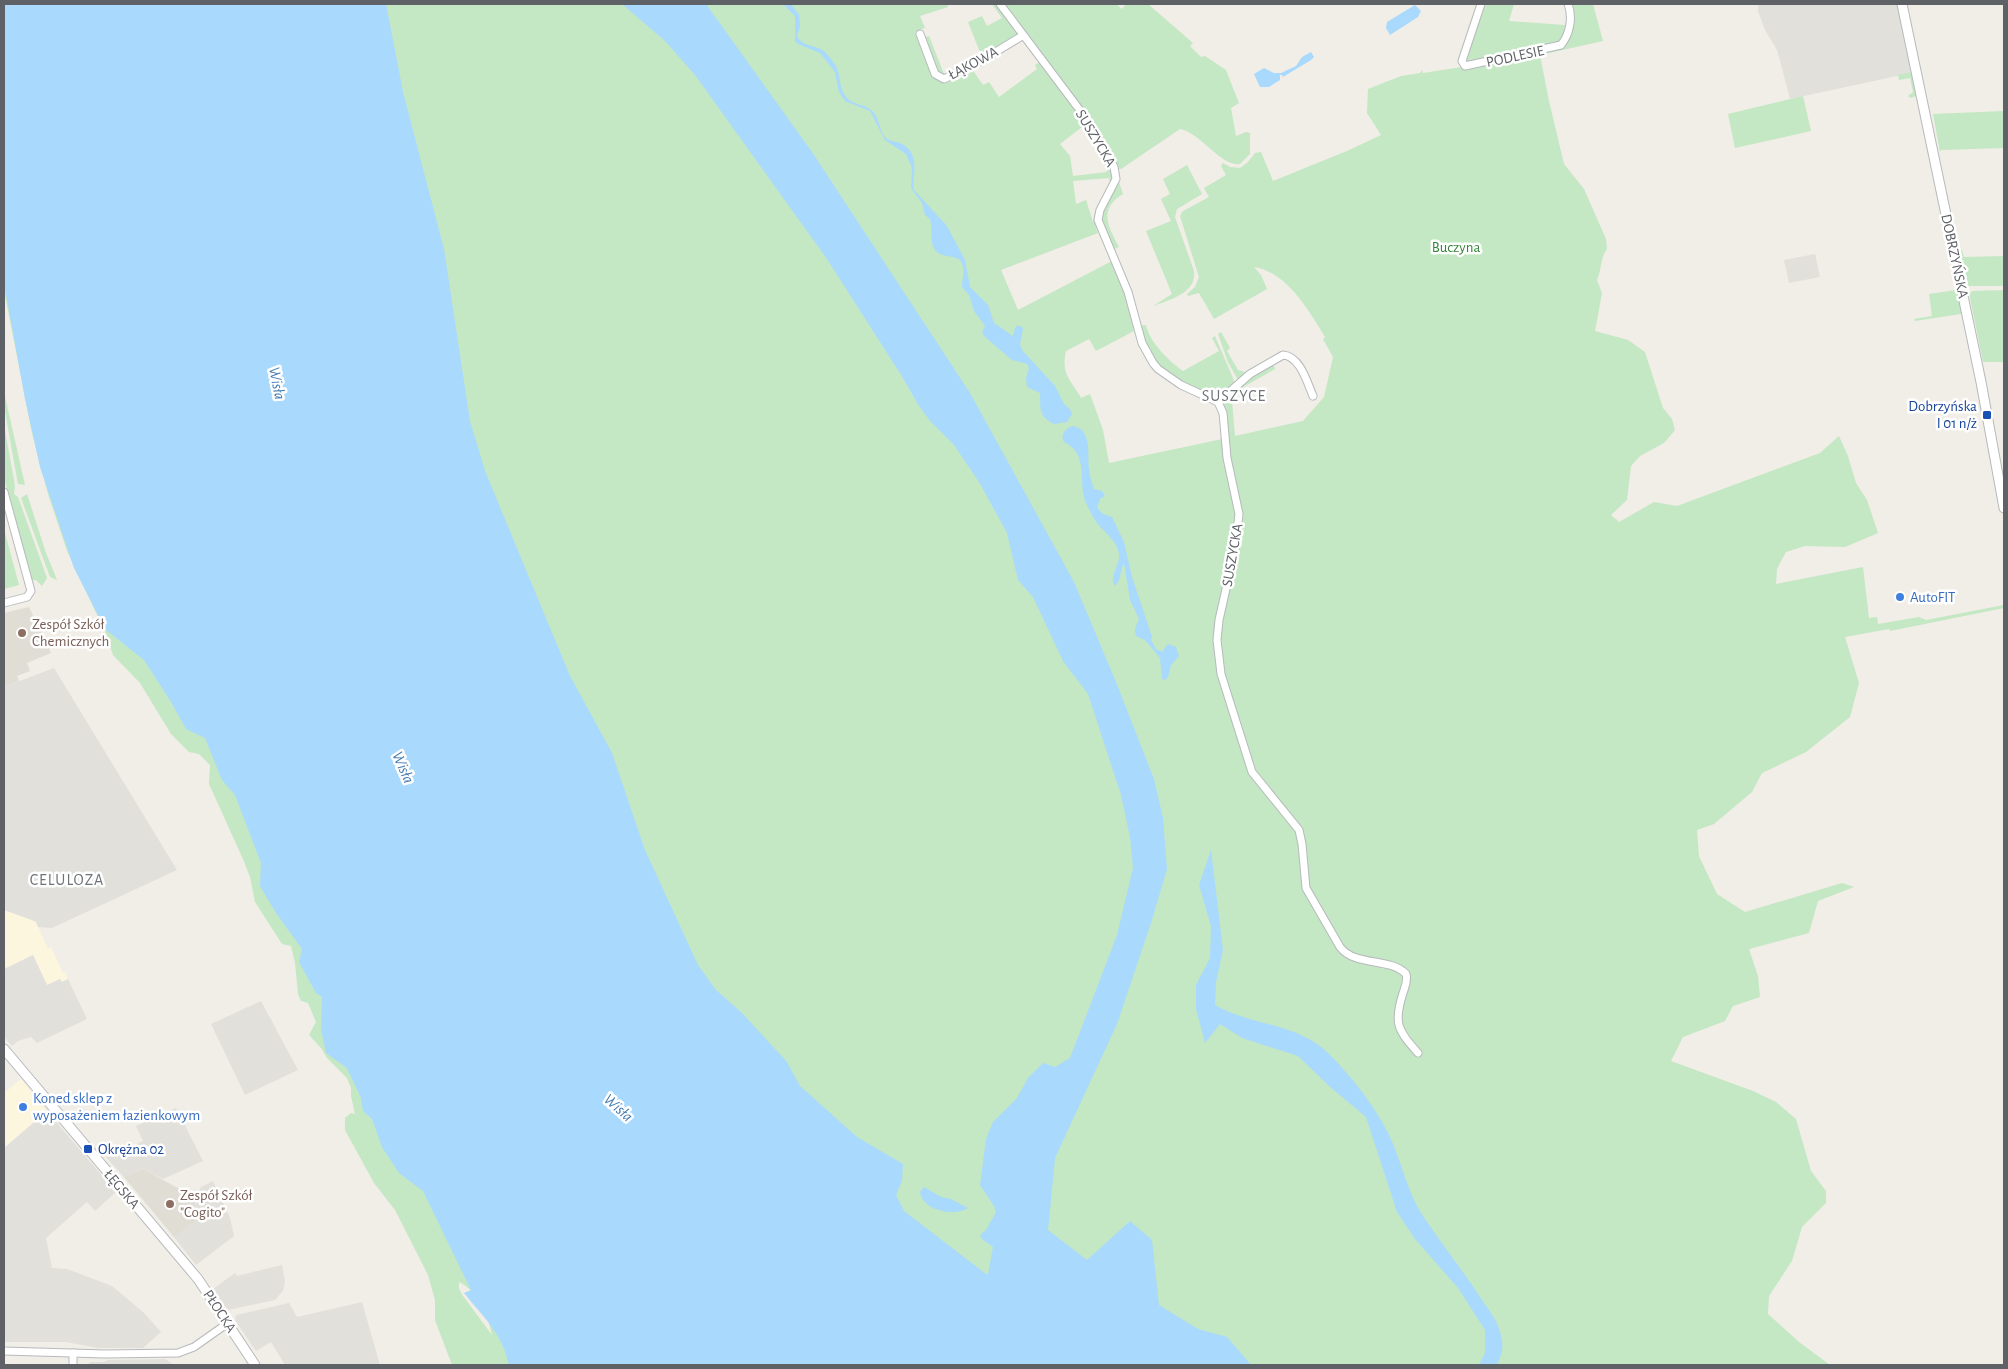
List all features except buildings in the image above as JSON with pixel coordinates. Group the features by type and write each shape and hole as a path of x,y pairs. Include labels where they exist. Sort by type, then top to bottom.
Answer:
{"street":[{"name":"SUSZYCKA","path":"1000,4 1022,36 1088,121 1116,173 1115,182 1100,210 1098,220 1126,287 1139,335 1145,349 1158,369 1190,390 1218,402 1223,413 1227,458 1239,514 1235,549 1219,620 1217,640 1221,674 1244,750 1255,776 1300,833 1306,888 1340,947 1346,953 1356,958 1397,968 1406,974 1398,1025 1403,1036 1418,1053"},
{"name":"PODLESIE","path":"1481,4 1463,58 1463,64 1467,66 1557,47 1564,42 1571,18 1568,4"},
{"name":"DOBRZYŃSKA","path":"1902,4 1981,382 2004,508"},
{"name":"ŁĄKOWA","path":"920,34 935,74 944,79 979,62 1022,36"},
{"path":"1218,402 1250,374 1283,355 1290,356 1296,362 1313,396"},
{"path":"4,492 31,591 24,598 4,603"},
{"name":"ŁĘGSKA","path":"4,1049 182,1260"},
{"name":"PŁOCKA","path":"182,1260 204,1287 255,1365"},
{"path":"4,1351 105,1354 178,1353 194,1347 228,1323"},
{"path":"73,1353 73,1365"}],"shaded area":[{"path":"1758,4 1896,4 1911,73 1790,99 1777,50 1765,30 1758,11"},
{"path":"1815,254 1820,277 1789,283 1784,260"},
{"name":"Zespół Szkół Chemicznych","path":"29,607 51,653 27,663 30,671 17,676 19,681 4,687 4,613"},
{"path":"54,668 177,870 52,928 38,927 36,922 32,920 4,910 4,687"},
{"path":"4,910 36,922 48,949 51,947 63,973 65,972 68,979 61,982 60,979 47,985 33,955 4,969"},
{"path":"33,955 47,985 60,979 62,982 68,979 87,1019 37,1043 31,1037 18,1041 12,1046 4,1037 4,969"},
{"path":"261,1001 298,1070 245,1095 211,1024"},
{"path":"21,1079 51,1116 48,1119 43,1114 4,1148 4,1093"},
{"path":"176,1108 203,1161 163,1179 143,1169 124,1177 106,1157 143,1141 136,1126"},
{"path":"44,1114 48,1119 51,1116 116,1192 95,1211 87,1202 46,1238 52,1268 67,1269 112,1286 144,1313 161,1332 143,1348 98,1348 66,1342 4,1342 4,1148"},
{"name":"Zespół Szkół \"Cogito\"","path":"143,1169 196,1198 193,1210 199,1218 174,1237 124,1177"},
{"path":"213,1181 230,1218 234,1236 196,1265 174,1237 198,1218 193,1210 196,1198 201,1187"},
{"path":"282,1265 285,1281 283,1291 275,1300 228,1310 213,1289 235,1273 237,1276"},
{"path":"362,1302 380,1365 285,1365 271,1342 256,1351 235,1320 236,1315 289,1303 297,1317"},
{"path":"165,1359 174,1365 87,1365 90,1362 108,1360"}],"green space":[{"name":"Buczyna","path":"4,4 947,4 948,7 920,16 925,28 915,32 931,72 942,82 949,82 972,69 983,85 989,82 999,97 1037,69 1035,65 1040,62 1082,117 1099,146 1082,127 1060,144 1070,156 1073,176 1107,172 1104,155 1111,169 1112,179 1110,183 1109,178 1073,181 1076,204 1086,200 1093,222 1095,212 1102,200 1095,217 1098,233 1001,270 1018,310 1112,261 1124,287 1134,331 1096,351 1089,339 1066,351 1065,358 1065,370 1069,380 1081,398 1090,394 1103,430 1109,463 1227,438 1222,404 1247,379 1273,364 1275,369 1238,390 1232,401 1235,436 1303,421 1324,397 1333,357 1323,339 1325,337 1312,316 1296,294 1277,276 1266,270 1254,267 1261,275 1267,289 1214,319 1199,293 1188,296 1187,294 1195,287 1199,277 1180,216 1183,211 1209,197 1204,188 1226,175 1221,166 1223,163 1230,167 1240,168 1255,153 1261,152 1273,181 1381,135 1367,113 1368,89 1401,76 1420,73 1422,70 1423,73 1462,67 1486,4 1514,4 1509,21 1565,25 1568,16 1565,4 1593,4 1603,41 1540,55 1564,164 1584,189 1606,239 1607,249 1603,256 1597,280 1602,293 1595,331 1628,340 1645,352 1663,408 1672,419 1675,430 1664,443 1640,456 1631,466 1627,500 1611,515 1619,522 1654,502 1677,506 1820,453 1839,436 1848,456 1856,483 1867,500 1878,533 1845,547 1805,546 1786,552 1777,569 1776,584 1863,567 1869,618 1877,617 1878,624 1919,617 1926,620 2004,605 2004,608 1890,631 1889,629 1845,637 1859,683 1850,717 1806,752 1762,773 1752,792 1714,824 1697,830 1699,856 1717,894 1745,912 1842,883 1854,887 1818,901 1809,933 1749,949 1758,976 1760,997 1733,1006 1725,1021 1683,1037 1671,1061 1753,1091 1776,1102 1796,1119 1811,1171 1826,1191 1826,1203 1802,1227 1792,1261 1769,1296 1768,1314 1799,1342 1830,1365 452,1365 435,1320 435,1300 428,1275 395,1210 374,1183 345,1130 345,1118 351,1113 355,1114 351,1088 347,1078 327,1058 322,1049 309,1035 316,1022 308,1003 301,1001 298,994 295,963 291,946 282,944 255,902 250,877 243,859 209,784 210,765 199,754 189,752 171,734 140,683 113,655 107,636 67,551 48,494 32,433 4,290","holes":["459,1282 466,1286 482,1305 492,1335 463,1296 459,1289"]},
{"path":"992,4 997,4 1018,33 1017,36 993,51 983,54 978,53 980,52 968,22 982,16 987,26 1002,18"},
{"path":"1004,4 1116,4 1122,9 1126,4 1148,4 1193,43 1190,46 1201,57 1205,56 1226,70 1239,103 1231,108 1236,136 1246,132 1250,133 1250,154 1240,164 1233,164 1218,155 1196,137 1180,129 1121,169 1118,169"},
{"path":"1896,4 1898,4 1918,95 1911,98 1908,96 1913,92 1910,78 1899,80 1898,75 1911,72"},
{"path":"929,36 944,74 974,56 982,58 947,77 940,76 923,38"},
{"path":"1803,96 1811,131 1735,148 1728,114"},
{"path":"2004,111 2004,148 1941,150 1940,152 1933,114"},
{"path":"1187,165 1202,194 1177,209 1175,217 1194,271 1194,279 1187,290 1181,294 1153,306 1172,294 1146,231 1171,221 1161,199 1170,194 1163,179"},
{"path":"1119,182 1123,194 1110,206 1107,218 1111,232 1119,247 1114,249 1104,228 1102,215 1103,209"},
{"path":"1960,250 1962,250 1964,257 2004,256 2004,286 1967,286"},
{"path":"1956,290 1956,293 1959,293 1961,314 1915,321 1914,319 1932,316 1929,294"},
{"path":"2004,290 2004,362 1983,362 1969,293 1973,291"},
{"path":"1146,325 1156,345 1166,357 1183,371 1219,351 1212,338 1215,336 1235,384 1221,395 1215,396 1194,389 1168,373 1157,365 1149,352 1140,326"},
{"path":"1221,332 1230,348 1227,351 1238,370 1245,372 1270,357 1271,359 1238,380 1228,362 1218,334"},
{"path":"4,392 25,485 18,484 4,406"},
{"path":"4,425 15,486 14,494 18,497 47,578 42,586 36,580 32,580 4,478"},
{"path":"27,494 57,580 50,577 21,498"},
{"path":"4,529 19,585 4,589"}],"water":[{"name":"Wisła","path":"4,4 386,4 403,92 444,249 470,421 485,471 570,676 612,753 645,850 698,965 716,990 741,1012 787,1062 800,1086 857,1137 903,1164 902,1181 896,1195 904,1211 988,1274 993,1247 982,1239 980,1235 986,1230 996,1212 980,1185 986,1139 993,1122 1017,1098 1028,1078 1043,1063 1055,1067 1070,1058 1117,935 1133,868 1130,837 1121,795 1088,694 1063,661 1033,597 1018,580 1007,533 979,482 954,445 931,422 919,406 827,259 695,75 665,41 622,4 706,4 812,152 970,393 1074,582 1154,779 1163,818 1167,869 1117,1024 1055,1158 1048,1230 1087,1260 1130,1221 1152,1240 1159,1305 1198,1329 1227,1337 1251,1365 509,1365 497,1335 464,1293 471,1290 423,1191 399,1173 382,1147 372,1119 363,1111 361,1098 347,1068 326,1053 321,1029 322,997 316,993 299,962 302,949 276,913 260,886 261,863 235,795 222,780 205,738 186,729 144,660 105,629 74,568 40,467 25,399 4,283"},
{"path":"783,4 791,4 799,15 800,26 797,36 800,40 822,50 834,63 844,95 852,102 871,110 876,116 885,137 888,140 902,144 912,153 914,159 914,190 947,226 965,260 970,287 988,305 994,323 1013,336 1017,326 1021,326 1023,329 1020,344 1022,350 1055,386 1064,404 1070,409 1072,414 1067,422 1054,424 1042,414 1040,393 1027,387 1026,378 1029,368 1027,364 1012,360 982,333 985,326 974,311 969,295 962,287 962,262 959,259 938,253 933,246 930,219 925,215 922,203 911,188 912,168 906,154 885,140 870,111 845,101 839,92 835,72 820,53 795,41 795,16"},
{"path":"1415,5 1421,11 1418,17 1390,35 1386,28 1387,22"},
{"path":"1311,52 1314,57 1311,60 1283,77 1280,75 1280,80 1269,87 1260,87 1254,74 1264,68 1274,73 1281,73 1296,66 1302,57"},
{"path":"1072,426 1079,428 1086,437 1089,470 1094,489 1102,491 1105,496 1100,499 1097,508 1103,514 1112,517 1124,542 1132,577 1152,637 1151,640 1156,649 1162,652 1168,644 1176,647 1179,656 1171,665 1168,677 1165,680 1162,679 1160,658 1145,640 1136,636 1135,629 1139,619 1130,600 1124,563 1115,586 1113,582 1119,558 1118,550 1113,541 1097,523 1086,503 1082,486 1080,461 1072,447 1064,442 1063,439 1064,432"},
{"path":"1211,850 1223,950 1216,982 1215,1005 1229,1012 1304,1036 1329,1054 1347,1073 1372,1105 1391,1139 1412,1195 1421,1213 1496,1322 1502,1346 1497,1365 1479,1365 1485,1353 1485,1330 1458,1288 1415,1239 1397,1212 1366,1117 1329,1086 1298,1056 1242,1038 1220,1024 1205,1043 1196,1009 1196,985 1210,958 1211,926 1199,885"},
{"path":"924,1187 941,1197 951,1199 968,1208 962,1211 948,1212 933,1208 922,1199 920,1192"}],"place":[{"name":"Dobrzyńska I 01 n/ż","path":"1987,415"},
{"name":"AutoFIT","path":"1900,597"},
{"name":"Zespół Szkół Chemicznych","path":"22,633"},
{"name":"Koned sklep z wyposażeniem łazienkowym","path":"23,1107"},
{"name":"Okrężna 02","path":"88,1149"},
{"name":"Zespół Szkół \"Cogito\"","path":"170,1204"}],"district":[{"name":"SUSZYCE","path":"1234,395"},
{"name":"CELULOZA","path":"67,879"}]}
